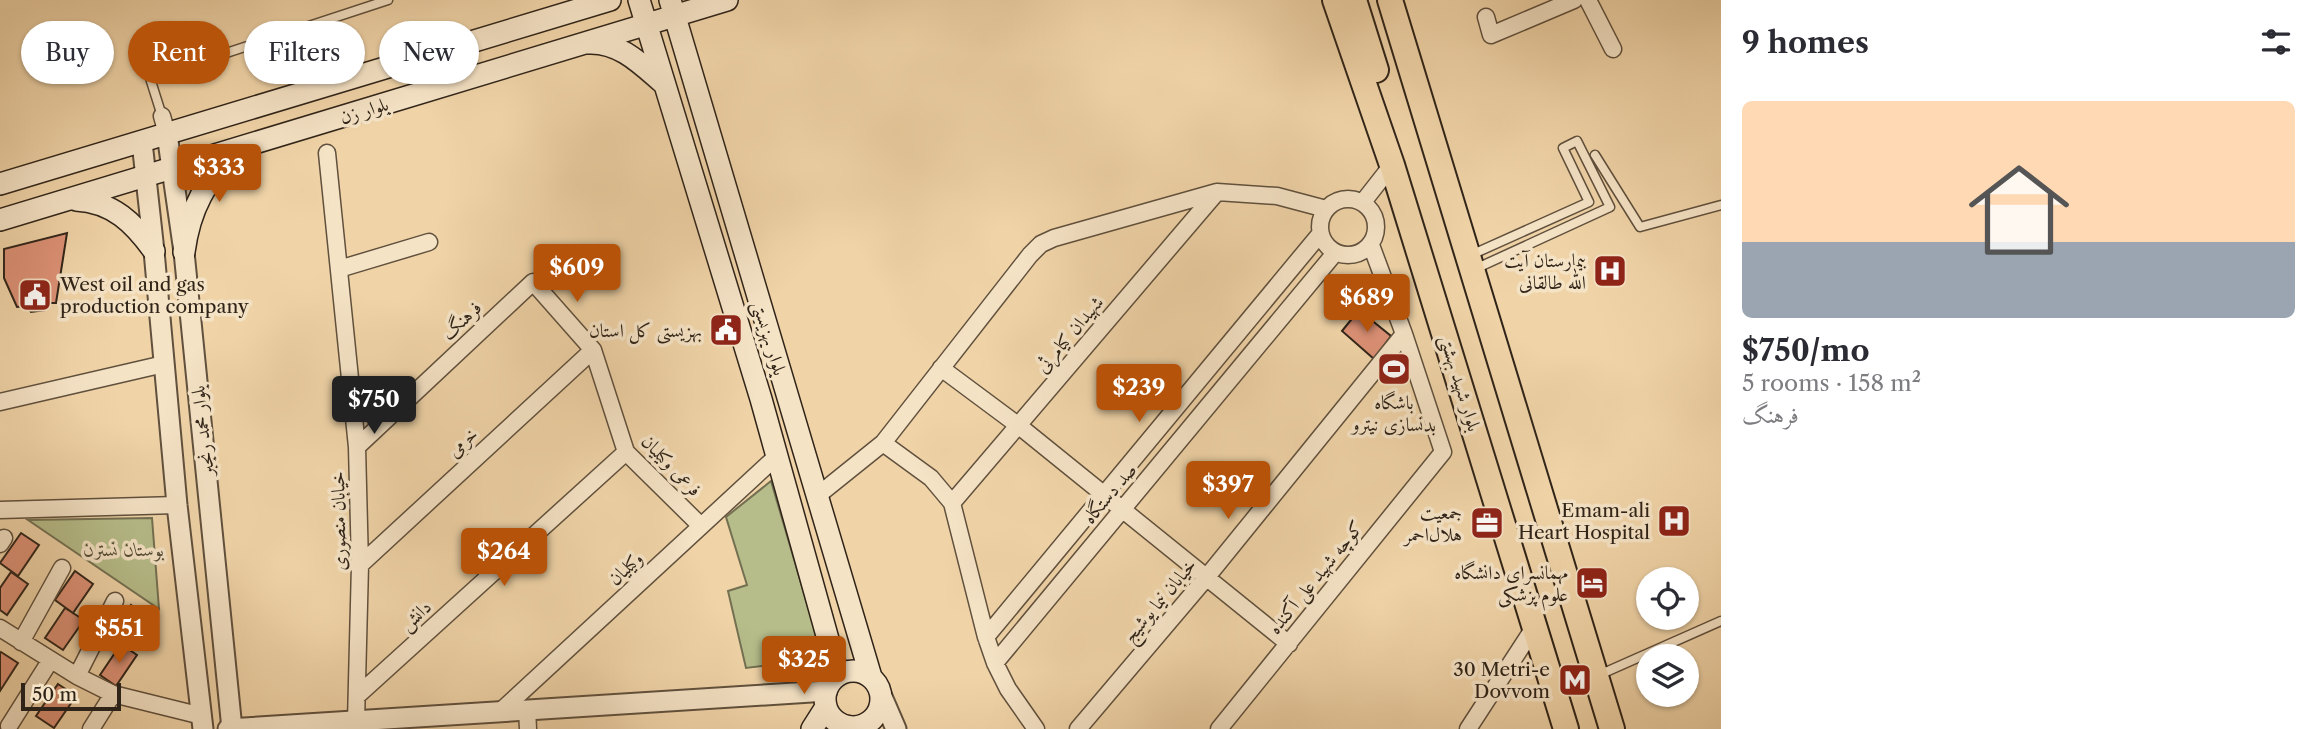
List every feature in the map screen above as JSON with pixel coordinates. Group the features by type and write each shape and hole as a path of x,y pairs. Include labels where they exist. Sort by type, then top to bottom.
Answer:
{"main road":[{"name":"بلوار زن","path":"0,184 142,142 164,125 610,0"},
{"name":"بلوار بهزیستی","path":"639,0 777,456 830,691"},
{"name":"بلوار زن","path":"0,220 646,24 672,8 727,0"},
{"name":"بلوار شهید بهشتی","path":"1335,0 1392,165 1566,729"},
{"path":"1354,0 1457,331 1454,362"},
{"path":"1382,0 1480,324 1497,349"},
{"path":"1390,0 1612,729"},
{"name":"بلوار بهزیستی","path":"672,8 875,684"},
{"path":"583,43 604,43 622,50 664,84"},
{"path":"184,252 190,216 196,201 235,148"},
{"path":"67,199 96,202 120,213 136,226 154,251"},
{"path":"761,399 787,394"},
{"path":"812,729 830,691 854,671 875,684 881,700 875,716 861,725 847,727 833,718 830,691"}],"street":[{"path":"1486,17 1491,35 1574,0"},
{"path":"1588,0 1613,49"},
{"name":"بلوار محمد رنجبر","path":"164,125 173,168 184,252 231,729"},
{"name":"بلوار محمد رنجبر","path":"142,142 177,505 202,722"},
{"name":"خیابان منصوری","path":"327,153 357,447 360,565 356,721"},
{"path":"1363,202 1392,165"},
{"path":"817,496 883,443 1041,244 1217,192 1277,196 1326,209"},
{"name":"شهیدان کیامرثی","path":"952,503 1217,192"},
{"path":"1354,199 1363,202 1372,211 1377,222 1371,245 1355,255 1335,253 1320,234 1322,216 1334,202 1354,199"},
{"name":"صد دستگاه","path":"986,638 1320,234"},
{"path":"339,269 429,242"},
{"path":"1371,245 1404,334"},
{"name":"صد دستگاه","path":"995,663 1335,253"},
{"name":"فرهنگ","path":"357,447 533,282 593,350"},
{"name":"کوچه شهید علی آکنده","path":"1219,729 1443,452 1404,334"},
{"name":"خیابان نیما یوشیج","path":"1077,729 1206,578 1404,334"},
{"name":"فرعی وکیلیان","path":"593,350 626,452 701,526"},
{"name":"خرمی","path":"360,565 593,350"},
{"path":"0,402 164,365"},
{"path":"941,368 1019,426 1289,644"},
{"path":"883,443 931,478 952,503 986,638 995,663 1008,689 1036,729"},
{"name":"دانش","path":"357,696 626,452"},
{"name":"وکیلیان","path":"502,710 777,456"},
{"path":"0,510 177,505"},
{"path":"21,642 62,568"},
{"path":"77,676 115,601"},
{"path":"1468,729 1535,626"},
{"path":"0,628 77,676 113,694 202,722"},
{"path":"9,726 50,660"},
{"path":"875,684 897,729"},
{"path":"231,729 356,721 380,724 502,710 830,691"},
{"path":"91,729 113,694"},
{"path":"527,709 528,729"}],"lane":[{"path":"164,125 150,78 387,0"},
{"path":"1577,141 1610,207 1470,263 1589,202 1563,148 1577,141"},
{"path":"1595,155 1640,227 1721,205"},
{"path":"1597,676 1721,621"}],"green space":[{"path":"771,481 823,658 746,668 728,591 747,585 726,517"},
{"name":"بوستان نسترن","path":"152,518 159,609 28,520"}],"building":[{"path":"67,233 56,303 46,303 45,310 31,312 27,306 17,307 4,278 4,249"},
{"path":"1359,310 1391,336 1374,359 1342,331"},
{"path":"21,533 39,545 18,576 0,563"},
{"path":"75,571 93,584 73,613 55,600"},
{"path":"11,572 28,584 7,615 0,610 0,588"},
{"path":"131,605 150,618 129,649 110,636"},
{"path":"65,608 84,620 63,650 45,638"},
{"path":"121,644 137,655 116,686 100,675"},
{"path":"0,653 18,663 0,691"},
{"path":"58,684 76,696 54,728 36,716"}],"place":[{"name":"بیمارستان آیت الله طالقانی","path":"1610,271"},
{"name":"West oil and gas production company","path":"35,295"},
{"name":"بهزیستی کل استان","path":"726,330"},
{"name":"باشگاه بدنسازی نیترو","path":"1394,369"},
{"name":"Emam-ali Heart Hospital","path":"1674,521"},
{"name":"جمعیت هلال‌احمر","path":"1487,523"},
{"name":"مهمانسرای دانشگاه علوم پزشکی","path":"1592,583"},
{"name":"30 Metri-e Dovvom","path":"1575,680"}]}
